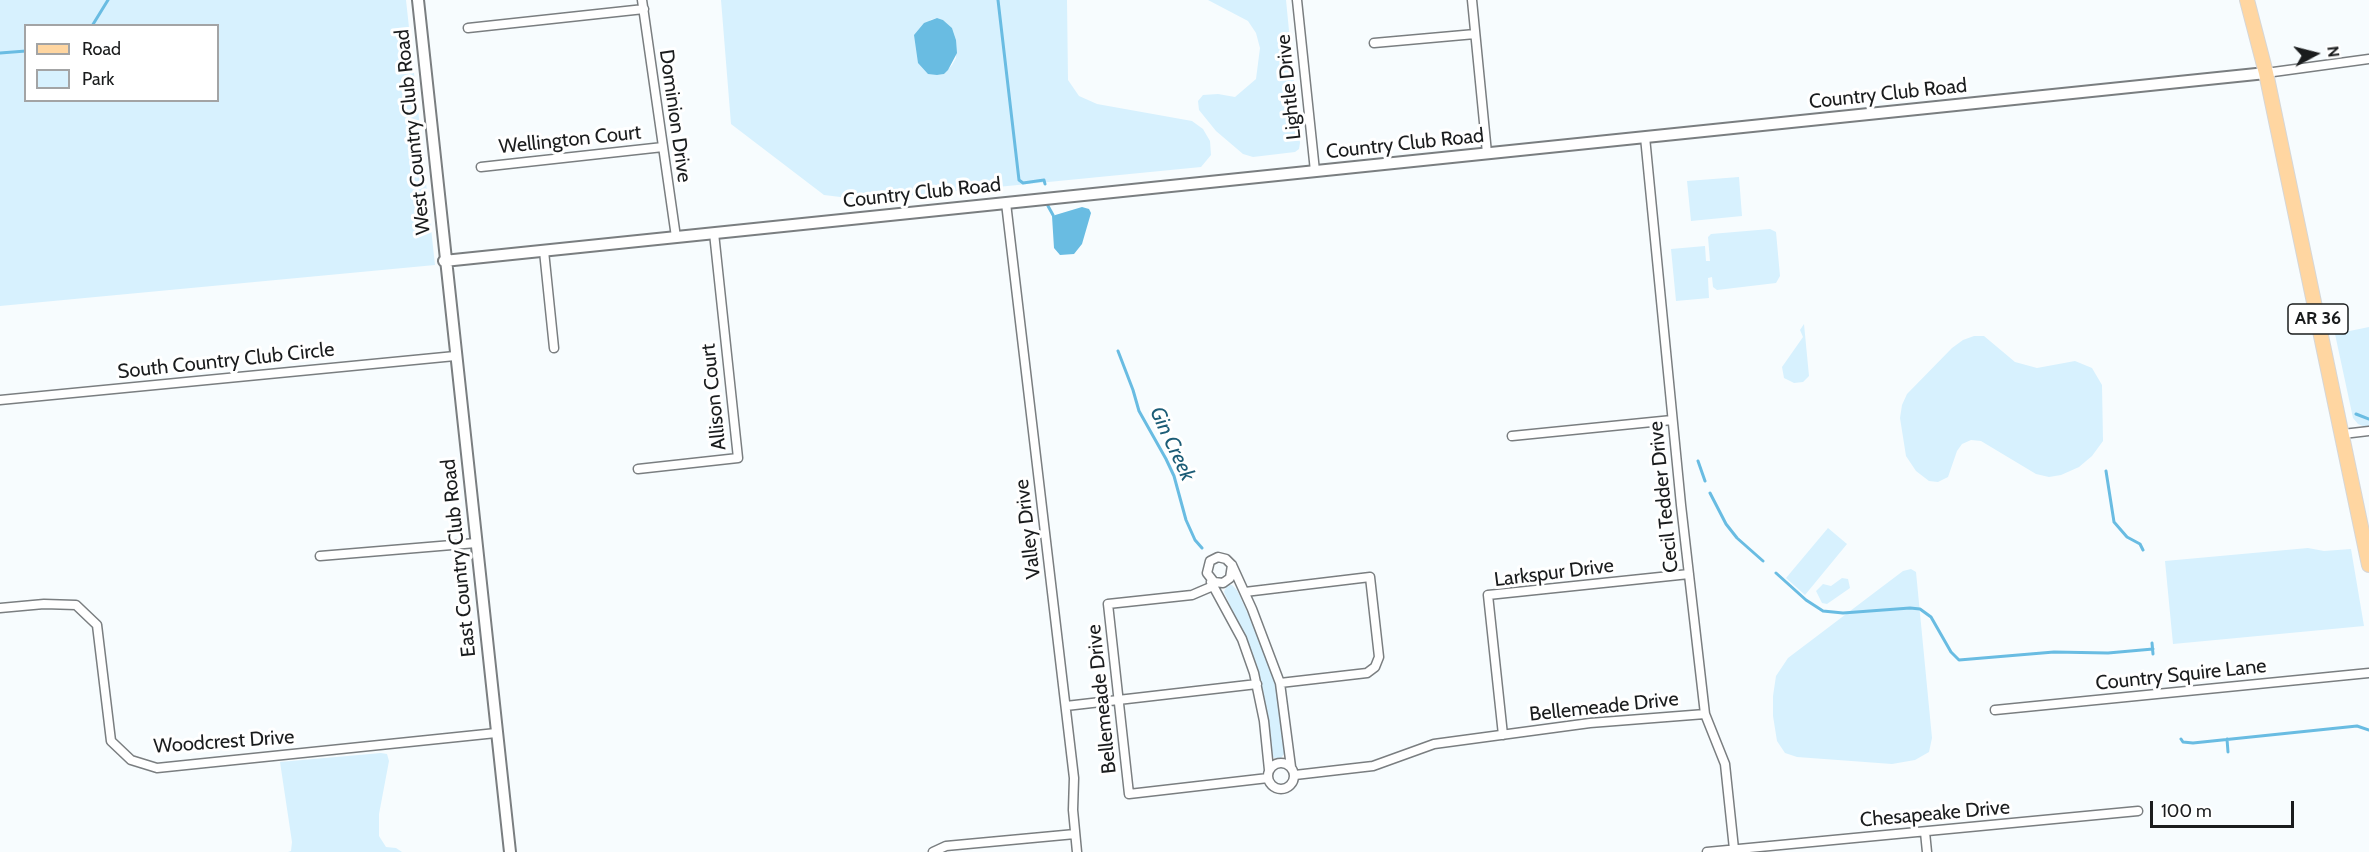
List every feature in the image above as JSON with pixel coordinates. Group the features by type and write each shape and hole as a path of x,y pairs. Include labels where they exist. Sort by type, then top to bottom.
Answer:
{"main road":[{"name":"AR 36","path":"2247,0 2266,73 2369,565"}],"street":[{"name":"West Country Club Road","path":"418,0 444,261"},
{"name":"Lightle Drive","path":"1297,0 1315,171"},
{"path":"1472,0 1487,153"},
{"path":"468,28 643,4"},
{"name":"Dominion Drive","path":"643,4 675,237"},
{"path":"1374,44 1475,34"},
{"name":"Country Club Road","path":"444,261 2266,73 2369,59"},
{"name":"Cecil Tedder Drive","path":"1645,137 1672,420 1705,714 1725,764 1734,849"},
{"name":"Wellington Court","path":"481,167 663,147"},
{"name":"Valley Drive","path":"1006,203 1074,778 1072,810 1077,852"},
{"name":"Allison Court","path":"638,469 738,458 714,233"},
{"path":"544,251 554,348"},
{"name":"East Country Club Road","path":"444,261 510,852"},
{"name":"South Country Club Circle","path":"0,400 455,356"},
{"path":"1512,436 1672,420"},
{"path":"2343,434 2369,431"},
{"path":"320,556 476,543"},
{"path":"1222,557 1232,565 1269,648 1280,683 1293,771 1292,783 1285,789 1276,788 1269,774 1257,684 1242,639 1208,577 1208,564 1214,558 1222,557"},
{"path":"1208,577 1214,582 1227,581 1232,574 1232,565"},
{"name":"Larkspur Drive","path":"1503,735 1488,595 1689,574"},
{"path":"1245,592 1370,577 1379,657 1375,667 1367,673 1280,683"},
{"name":"Bellemeade Drive","path":"1213,586 1192,595 1108,604 1129,794 1269,774"},
{"name":"Woodcrest Drive","path":"0,608 44,604 76,605 97,626 111,741 131,760 157,768 496,733"},
{"name":"Country Squire Lane","path":"1995,710 2369,673"},
{"path":"1066,706 1257,684"},
{"name":"Bellemeade Drive","path":"1293,771 1373,766 1430,745 1590,723 1705,714"},
{"path":"1269,774 1280,763 1293,771"},
{"name":"Chesapeake Drive","path":"1707,852 2138,811"},
{"path":"1925,832 1927,852"},
{"path":"933,852 946,846 1075,834"}],"green space":[{"path":"0,0 406,0 435,265 0,306"},
{"path":"721,0 1067,0 1068,80 1079,96 1097,104 1192,121 1203,129 1210,141 1211,155 1201,167 865,200 824,195 731,124","holes":["937,18 952,28 956,40 956,58 944,74 937,75 930,20"]},
{"path":"1208,0 1286,0 1300,143 1299,149 1295,152 1253,157 1243,154 1216,131 1199,110 1198,101 1203,95 1218,94 1235,97 1256,79 1260,48 1256,33 1248,21"},
{"path":"1739,177 1742,216 1691,221 1687,181"},
{"path":"1770,229 1776,232 1780,276 1776,283 1717,290 1713,287 1712,277 1708,278 1709,298 1676,301 1671,249 1705,246 1706,261 1710,261 1708,237 1711,234"},
{"path":"1804,324 1809,376 1803,382 1794,383 1784,378 1782,367 1803,337 1800,330"},
{"path":"2369,327 2369,426 2365,427 2353,418 2335,334"},
{"path":"1974,336 1984,336 2015,362 2037,368 2075,361 2092,368 2102,385 2103,441 2092,456 2079,467 2061,475 2049,477 2036,474 1981,441 1971,440 1962,444 1957,451 1948,477 1938,482 1929,481 1916,471 1906,456 1900,418 1902,405 1907,394 1952,348"},
{"path":"1828,528 1847,544 1805,595 1786,578"},
{"path":"2308,548 2324,551 2351,549 2364,626 2173,644 2165,561"},
{"path":"1911,569 1916,572 1932,738 1929,752 1915,760 1892,764 1797,757 1785,753 1777,741 1773,696 1776,676 1788,658 1903,571"},
{"path":"1842,578 1848,579 1850,588 1827,604 1822,603 1816,591 1823,584 1831,586"},
{"path":"1227,585 1232,585 1237,590 1263,646 1276,687 1285,753 1280,759 1272,755 1263,691 1250,650 1224,592"},
{"path":"387,754 389,761 379,814 379,836 386,847 396,848 402,852 288,852 291,851 292,842 280,762"}],"water":[{"path":"937,18 952,28 957,53 948,70 944,74 937,75 928,74 918,63 914,35 924,23"},
{"path":"1082,207 1089,209 1091,213 1082,244 1074,254 1060,255 1054,248 1052,216"}],"waterway":[{"path":"93,24 108,0"},
{"path":"998,0 1019,180 1023,183 1044,180 1045,184"},
{"path":"0,53 24,51"},
{"path":"1048,206 1053,215"},
{"name":"Gin Creek","path":"1118,351 1139,411 1174,476 1186,520 1195,540 1202,548"},
{"path":"2356,414 2369,419"},
{"path":"1698,461 1705,481"},
{"path":"2106,471 2114,522 2127,537 2140,544 2143,550"},
{"path":"1710,493 1726,524 1737,538 1763,561"},
{"path":"1776,573 1806,600 1823,611 1843,613 1920,609 1931,617 1951,652 1959,660 2054,652 2108,653 2153,649"},
{"path":"2152,643 2153,654"},
{"path":"2181,739 2183,742 2193,743 2357,726 2369,730"},
{"path":"2227,739 2228,752"}]}
